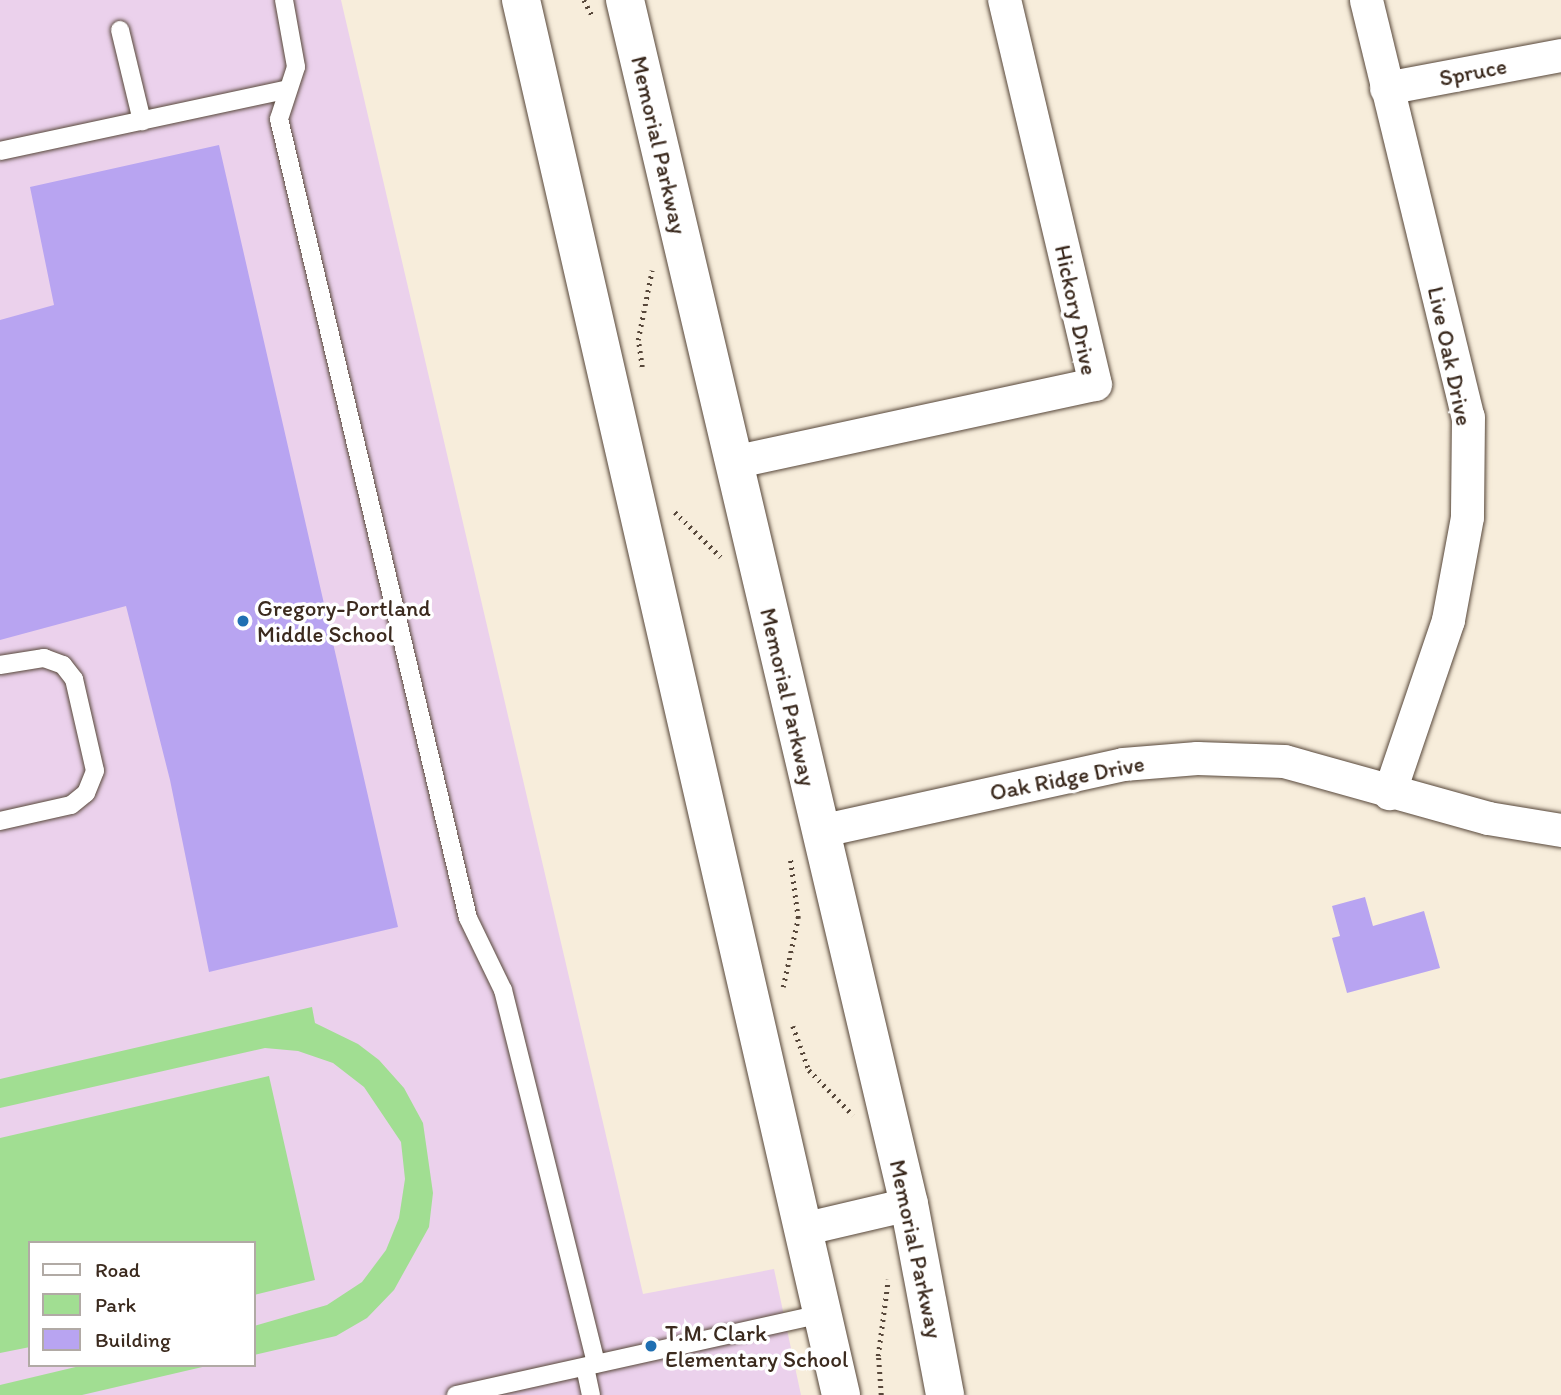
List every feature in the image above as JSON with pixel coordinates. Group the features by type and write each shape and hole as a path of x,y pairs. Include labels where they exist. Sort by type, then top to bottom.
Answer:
{"street":[{"path":"521,0 841,1395"},
{"name":"Hickory Drive","path":"733,462 1095,384 1004,0"},
{"name":"Live Oak Drive","path":"1366,0 1468,417 1467,517 1448,620 1389,793"},
{"name":"Memorial Parkway","path":"611,11 733,462 803,839 909,1204 945,1395"},
{"name":"Spruce","path":"1386,88 1561,55"},
{"name":"Oak Ridge Drive","path":"803,839 1123,764 1197,758 1284,761 1389,793 1488,818 1561,830"},
{"path":"802,1229 909,1204"}],"lane":[{"path":"284,0 296,67 285,90 279,119 468,918 503,990 591,1365 591,1395"},
{"path":"120,30 142,121"},
{"path":"0,151 285,90"},
{"path":"0,665 44,658 63,664 74,679 95,771 86,793 71,805 0,821"},
{"path":"456,1395 822,1314"}],"path":[{"path":"584,0 611,11"},
{"path":"644,378 638,340 653,282 651,258"},
{"path":"672,502 675,514 722,558 726,570"},
{"path":"782,995 798,918 803,839"},
{"path":"791,1020 809,1070 858,1120"},
{"path":"881,1395 878,1356 888,1280 885,1267"}],"shaded area":[{"name":"Gregory-Portland Middle School","path":"0,0 341,0 643,1294 774,1269 801,1395 0,1395"}],"green space":[{"path":"312,1007 315,1023 358,1044 379,1060 404,1088 423,1123 433,1193 429,1227 394,1290 367,1318 336,1336 256,1355 256,1325 327,1305 362,1282 386,1250 399,1218 405,1179 401,1142 364,1087 333,1063 298,1051 265,1048 0,1108 0,1079"},
{"path":"269,1076 315,1280 256,1295 256,1241 28,1241 28,1347 0,1353 0,1138"},
{"path":"76,1367 202,1367 82,1395 0,1395 0,1385"}],"building":[{"path":"219,145 398,927 209,972 170,780 126,606 0,640 0,320 54,305 30,187"},
{"path":"1365,897 1373,926 1424,911 1440,968 1347,993 1332,938 1340,936 1332,906"}],"place":[{"name":"Gregory-Portland Middle School","path":"243,621"},
{"name":"T.M. Clark Elementary School","path":"651,1346"}]}
